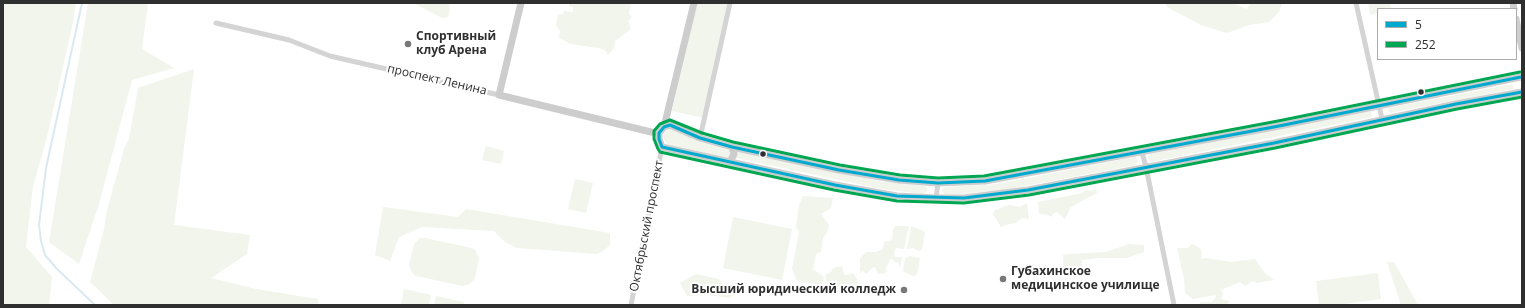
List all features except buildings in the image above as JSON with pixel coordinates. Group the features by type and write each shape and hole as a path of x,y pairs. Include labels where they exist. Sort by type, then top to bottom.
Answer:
{"main road":[{"path":"499,95 521,3"},
{"path":"694,3 659,139 662,147 835,185 897,196 964,198 1012,192 1274,143 1382,119 1522,92"},
{"path":"1517,24 1522,48"},
{"name":"проспект Ленина","path":"499,95 651,132 662,130 670,125 700,138 732,147 839,170 899,180 938,183 985,181 1522,78"},
{"path":"730,162 734,154 732,147"}],"street":[{"path":"700,138 730,3"},
{"path":"1356,3 1382,119"},
{"name":"проспект Ленина","path":"216,23 289,40 330,56 499,95"},
{"name":"Октябрьский проспект","path":"631,305 662,147"},
{"path":"1142,152 1174,305"},
{"path":"936,198 938,183"}],"shaded area":[{"path":"3,3 76,3 73,23 46,141 33,186 26,247 52,277 49,305 3,305"},
{"path":"88,3 148,3 142,49 174,68 132,80 99,204 79,264 49,242"},
{"path":"413,3 449,3 450,8 448,17 442,18"},
{"path":"570,3 631,3 629,14 632,17 628,21 631,29 615,41 614,48 608,55 604,49 571,44 559,38 560,31 556,25 558,15 563,14 564,11 573,12 573,7 569,6"},
{"path":"696,3 728,3 704,118 672,111"},
{"path":"1166,3 1232,3 1247,9 1250,3 1282,3 1279,12 1269,22 1249,25 1227,33 1201,25 1167,7"},
{"path":"1368,3 1390,3 1391,8 1377,8 1377,13 1370,15"},
{"path":"194,69 174,225 250,235 247,254 211,278 256,289 318,299 318,305 114,305 90,282 104,229 107,210 125,146 129,139 138,88"},
{"path":"1512,84 1514,89 1390,113 1388,111 1389,108"},
{"path":"1371,111 1372,117 1151,162 1148,158 1150,154"},
{"path":"668,129 674,129 695,140 729,150 731,152 730,157 727,158 667,144 664,140 663,134"},
{"path":"486,146 504,151 501,164 482,160"},
{"path":"736,151 884,182 926,186 928,190 924,194 882,189 736,158"},
{"path":"1134,157 1138,160 1136,165 1004,190 947,195 942,191 943,188 946,187 1003,183"},
{"path":"575,179 593,183 586,213 568,209"},
{"path":"1096,189 1097,193 1071,207 1065,219 1057,212 1051,217 1048,215 1039,214 1038,202 1082,193 1086,190 1091,191"},
{"path":"803,196 833,198 831,208 821,214 829,225 828,231 823,238 821,252 816,254 813,269 824,277 822,285 797,281 792,269 799,232 796,227 799,205"},
{"path":"1027,203 1029,219 1022,218 1016,223 1001,227 993,214 995,210 1009,205 1020,207"},
{"path":"383,207 458,217 466,209 610,233 610,245 602,252 597,254 517,248 505,242 494,231 422,227 399,237 390,261 375,255"},
{"path":"733,217 792,229 782,280 723,268"},
{"path":"896,226 909,226 904,249 896,248 894,251 895,257 902,257 900,269 899,263 895,262 891,258 886,268 886,273 878,274 875,267 866,274 863,271 860,273 860,258 866,252 876,252 883,249 884,242 892,240 893,229"},
{"path":"911,226 925,232 922,249 919,251 913,248 907,249"},
{"path":"420,238 472,248 475,250 479,258 475,279 469,284 463,286 416,276 412,273 409,265 414,244"},
{"path":"1129,244 1144,245 1144,252 1127,258 1099,258 1082,260 1082,269 1078,273 1064,276 1063,255 1106,252"},
{"path":"1192,244 1200,248 1202,254 1201,259 1207,258 1230,262 1255,259 1265,273 1274,280 1257,283 1253,281 1245,286 1240,282 1221,290 1223,294 1221,299 1230,301 1227,305 1199,305 1201,302 1212,302 1216,297 1215,295 1193,299 1185,293 1184,279 1177,248 1188,248"},
{"path":"910,256 920,258 918,271 916,275 913,276 903,271 905,258"},
{"path":"1387,262 1394,262 1418,305 1401,305"},
{"path":"842,266 844,274 847,275 853,273 858,284 867,292 849,294 849,288 845,292 840,290 838,285 832,286 828,289 825,275 831,272 833,268"},
{"path":"1378,273 1381,299 1336,305 1319,305 1316,281"},
{"path":"696,274 719,279 726,288 733,293 730,298 709,295 687,296 680,283"},
{"path":"404,289 431,295 429,305 401,305"},
{"path":"436,296 464,302 463,305 434,305"}],"waterway":[{"path":"82,3 46,168 39,225 45,255 57,269 95,305"}],"transit line":[{"name":"252","path":"1520,72 1278,121 984,176 938,178 900,175 840,165 733,142 702,133 670,120 660,124 654,131 654,139 660,152 834,190 897,201 964,203 1029,195 1275,148 1457,109 1522,97"},
{"name":"5","path":"1521,77 1279,126 985,181 938,183 899,180 839,170 732,147 700,138 670,125 664,127 659,133 659,139 662,147 835,185 897,196 964,198 1028,190 1274,143 1456,104 1522,92"}],"place":[{"name":"Спортивный клуб Арена","path":"408,44"},
{"name":"Губахинское медицинское училище","path":"1003,279"},
{"name":"Высший юридический колледж","path":"904,290"}]}
